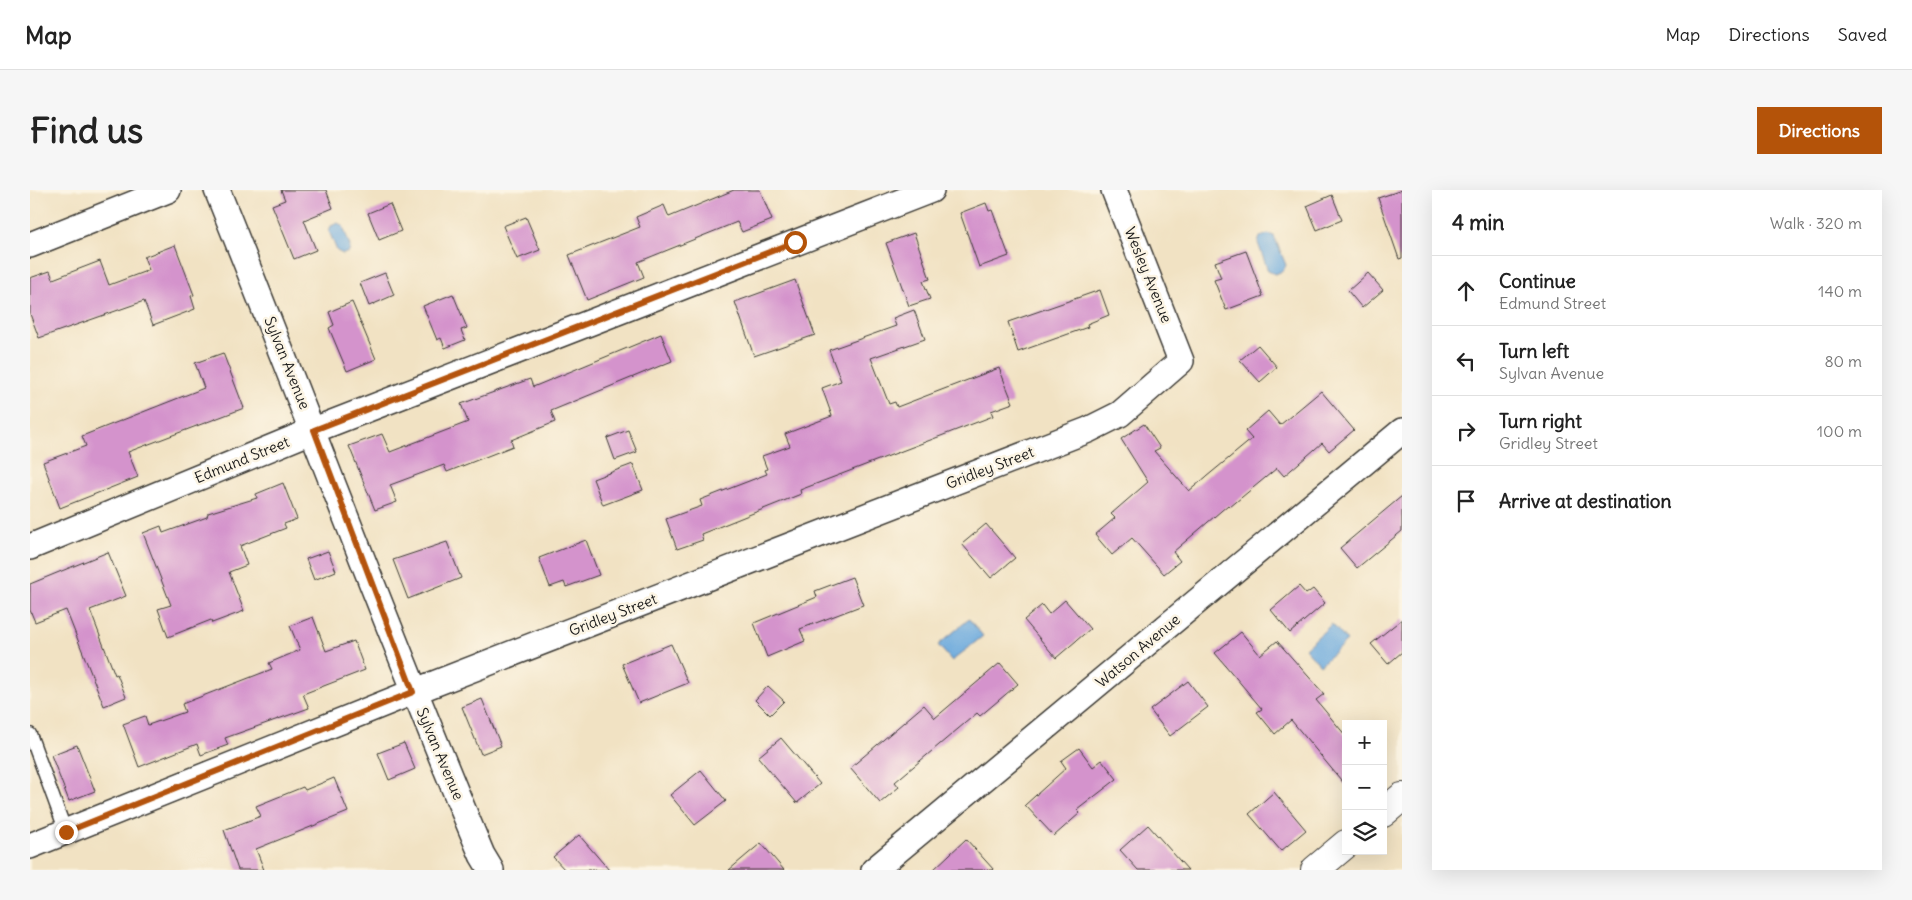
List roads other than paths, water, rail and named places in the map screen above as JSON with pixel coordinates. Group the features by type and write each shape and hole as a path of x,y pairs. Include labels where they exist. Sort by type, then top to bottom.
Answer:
{"street":[{"path":"30,244 168,190"},
{"name":"Sylvan Avenue","path":"217,190 314,430 413,692 491,870"},
{"name":"Edmund Street","path":"30,547 314,430 931,190"},
{"name":"Wesley Avenue","path":"1114,190 1181,361"},
{"name":"Gridley Street","path":"30,846 413,692 1088,430 1120,414 1181,361"},
{"name":"Watson Avenue","path":"874,870 1402,431"},
{"path":"1387,810 1402,797"},
{"path":"1315,870 1342,847"}],"lane":[{"path":"30,734 66,832"}],"water":[{"path":"338,223 343,226 350,246 349,252 343,254 337,251 329,231 331,226"},
{"path":"1268,234 1274,236 1286,265 1283,271 1275,274 1268,271 1258,243 1260,237"},
{"path":"969,619 983,636 952,661 938,645"},
{"path":"1332,624 1347,641 1320,665 1305,648"}]}
